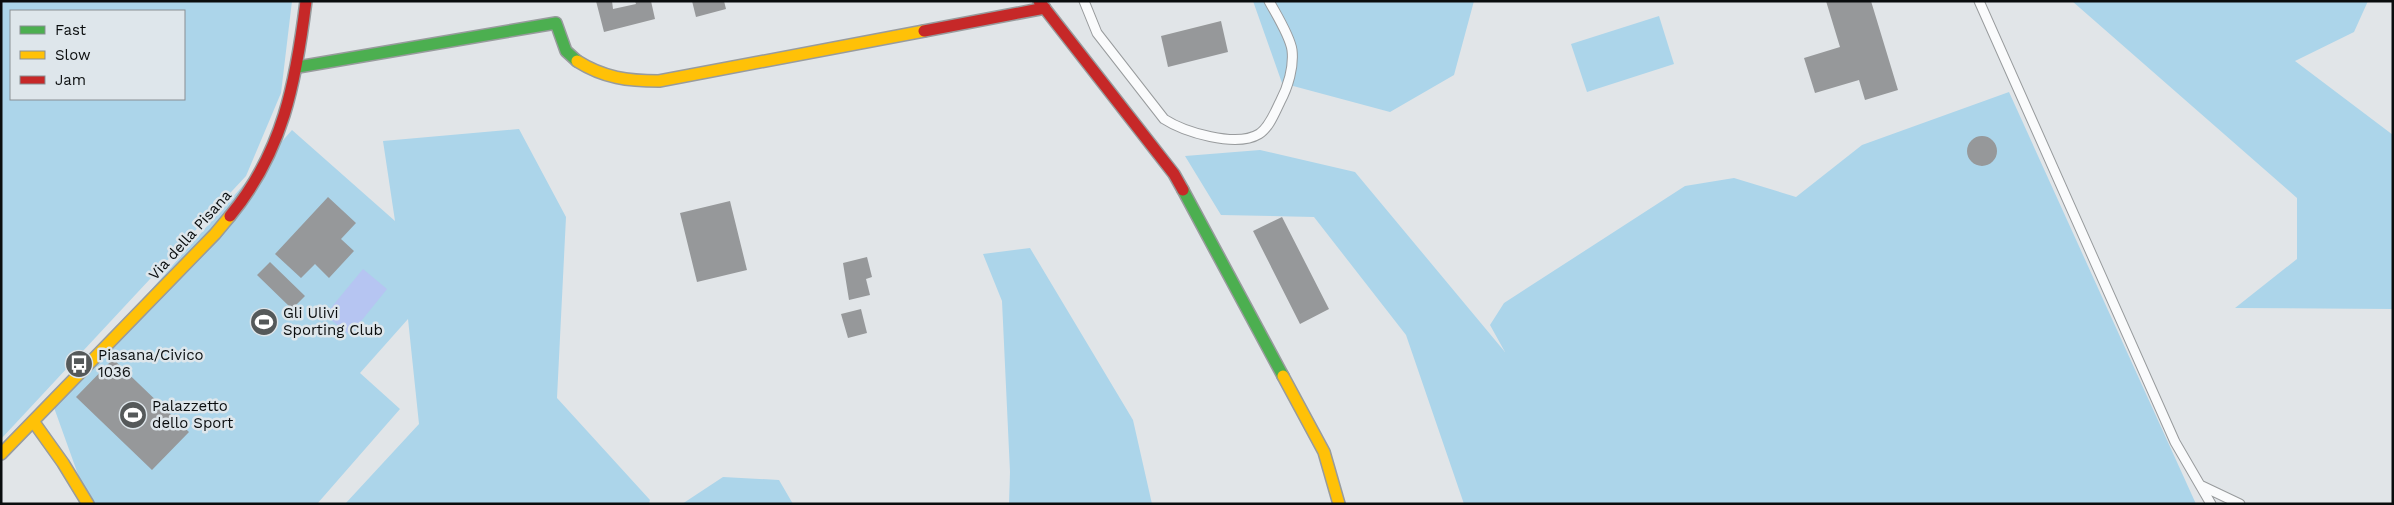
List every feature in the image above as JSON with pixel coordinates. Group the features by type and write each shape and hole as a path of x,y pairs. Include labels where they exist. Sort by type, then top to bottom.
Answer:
{"street":[{"name":"Via della Pisana","path":"1,454 215,234 240,205 258,178 274,147 289,106 298,67 306,1"},
{"path":"298,67 556,22 561,42 569,56 605,78 624,81 659,81 1042,5 1174,174 1324,452 1339,504"},
{"path":"33,421 63,463 88,504"}],"lane":[{"path":"1084,1 1097,33 1164,119 1177,128 1214,137 1245,140 1260,133 1271,119 1284,96 1292,70 1292,49 1269,1"},
{"path":"1979,1 2175,442 2211,504"},
{"path":"2200,485 2240,504"}],"shaded area":[{"path":"1,1 292,1 281,93 246,176 1,439"},
{"path":"1253,1 1474,1 1454,75 1390,112 1282,83"},
{"path":"2072,1 2368,1 2354,32 2295,61 2393,135 2393,309 2235,308 2297,259 2297,198"},
{"path":"1659,16 1674,64 1587,92 1571,44"},
{"path":"2009,92 2196,504 1464,504 1406,335 1314,217 1221,215 1185,156 1260,150 1355,172 1505,352 1490,325 1504,303 1685,186 1734,178 1796,197 1862,145"},
{"path":"519,129 566,217 557,398 650,500 649,504 345,504 419,424 408,319 360,373 400,409 317,504 92,504 85,494 52,402 292,130 395,221 383,141"},
{"path":"1030,248 1133,420 1152,504 1009,504 1010,472 1002,301 983,254"},
{"path":"363,269 387,289 350,335 325,315"},
{"path":"723,477 779,480 793,504 682,504"}],"building":[{"path":"596,1 612,1 613,9 636,4 635,1 651,1 655,19 604,32"},
{"path":"692,1 724,1 726,9 696,17"},
{"path":"1826,1 1871,1 1898,90 1865,100 1859,80 1815,93 1804,58 1840,47"},
{"path":"1221,21 1228,52 1168,67 1161,36"},
{"path":"1982,136 1993,140 1997,151 1993,162 1982,166 1971,162 1967,151 1971,140"},
{"path":"328,197 356,223 341,239 354,251 329,278 315,264 301,278 275,254"},
{"path":"730,201 747,270 697,282 680,213"},
{"path":"1282,217 1329,309 1300,324 1253,231"},
{"path":"867,257 872,277 866,279 870,295 849,300 843,263"},
{"path":"270,262 305,296 292,309 257,275"},
{"path":"861,309 867,333 848,338 841,314"},
{"name":"Palazzetto dello Sport","path":"113,359 189,432 152,470 76,397"}],"traffic: fast":[{"path":"298,67 556,23 566,51 577,61"},
{"path":"1183,190 1283,376"}],"traffic: slow":[{"path":"577,61 607,75 637,80 659,81 924,31"},
{"path":"1,454 215,234 230,216"},
{"path":"1283,376 1324,452 1339,504"},
{"path":"33,421 63,463 88,504"}],"traffic: jam":[{"path":"230,216 248,192 263,167 275,141 292,88 306,1"},
{"path":"1039,1 1174,174 1183,190"},
{"path":"924,31 1045,8"}],"place":[{"name":"Gli Ulivi Sporting Club","path":"264,322"},
{"name":"Piasana/Civico 1036","path":"79,364"},
{"name":"Palazzetto dello Sport","path":"133,415"}]}
